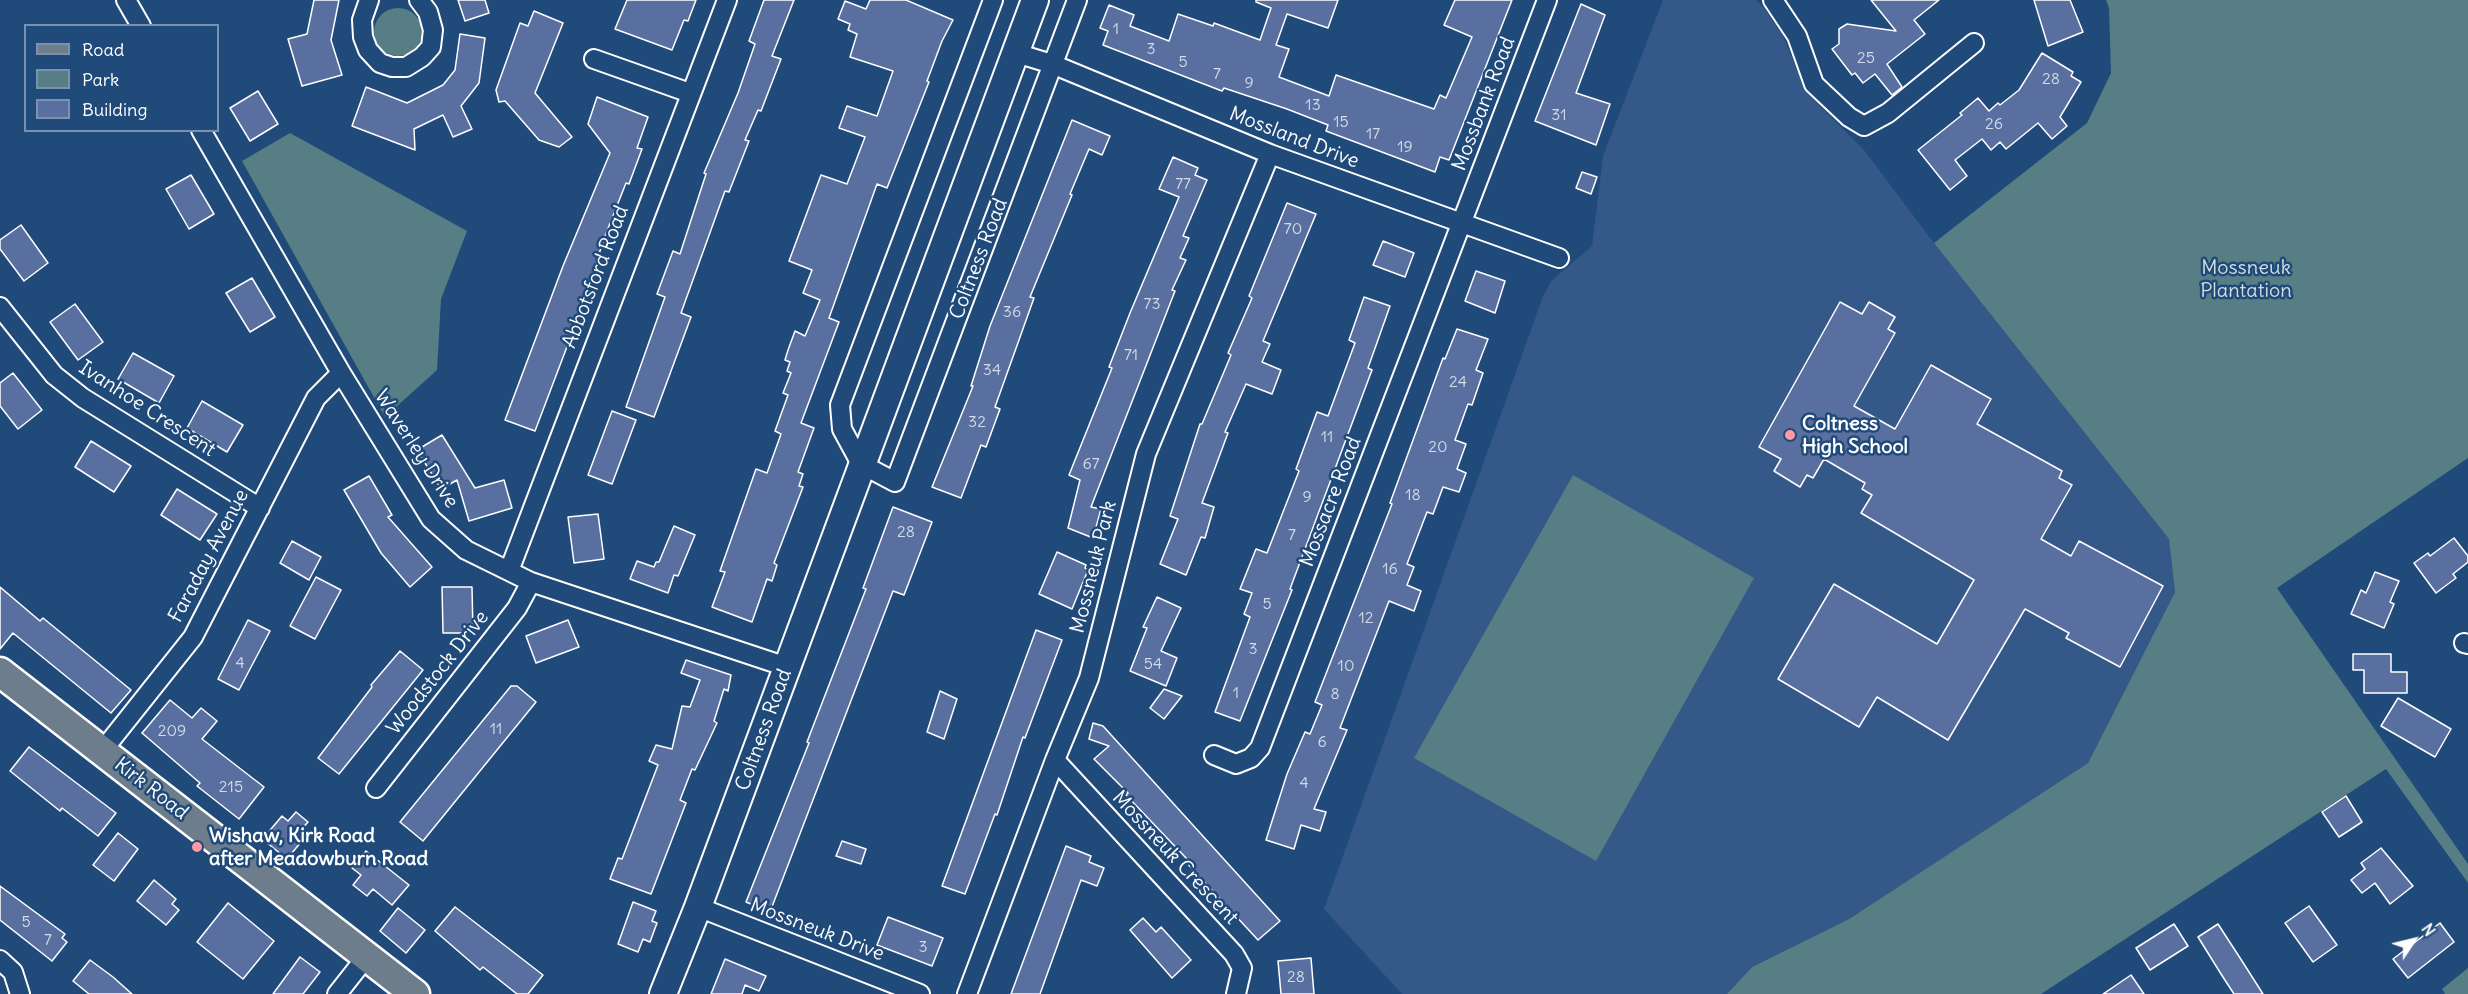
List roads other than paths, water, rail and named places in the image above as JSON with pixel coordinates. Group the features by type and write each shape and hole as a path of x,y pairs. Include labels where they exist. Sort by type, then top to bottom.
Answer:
{"main road":[{"name":"Kirk Road","path":"1,673 415,994"}],"street":[{"path":"126,0 140,24"},
{"path":"369,0 362,20 363,36 368,50 380,63 392,68 406,67 422,57 431,47 433,30 428,12 419,0"},
{"name":"Abbotsford Road","path":"509,571 727,0"},
{"name":"Coltness Road","path":"663,994 698,907 1035,0"},
{"name":"Coltness Road","path":"861,464 895,482 1077,0"},
{"name":"Mossbank Road","path":"1463,224 1547,0"},
{"path":"1773,0 1797,36 1814,84 1849,117 1864,126 1888,113 1974,43"},
{"path":"861,464 842,429 840,405 990,1"},
{"name":"Mossland Drive","path":"1016,52 1052,64 1269,154 1559,258"},
{"path":"594,59 690,93"},
{"name":"Waverley Drive","path":"202,132 341,373 431,519 466,550 531,582 788,666"},
{"name":"Mossneuk Park","path":"968,994 1055,760 1089,678 1146,454 1269,154"},
{"name":"Mossacre Road","path":"1214,755 1236,764 1251,758 1260,748 1463,224"},
{"name":"Ivanhoe Crescent","path":"0,307 54,375 83,398 260,508"},
{"name":"Faraday Avenue","path":"103,750 193,637 316,398 341,373"},
{"name":"Woodstock Drive","path":"376,788 518,608 531,582"},
{"name":"Mossneuk Crescent","path":"1055,760 1234,954 1242,968 1236,994"},
{"name":"Mossneuk Drive","path":"698,907 920,994"},
{"path":"337,994 366,956"},
{"path":"0,960 13,972 20,994"}],"place":[{"name":"Coltness High School","path":"1790,435"},
{"name":"Wishaw, Kirk Road after Meadowburn Road","path":"197,847"}],"park label":[{"name":"Mossneuk Plantation","path":"2246,280"}]}
